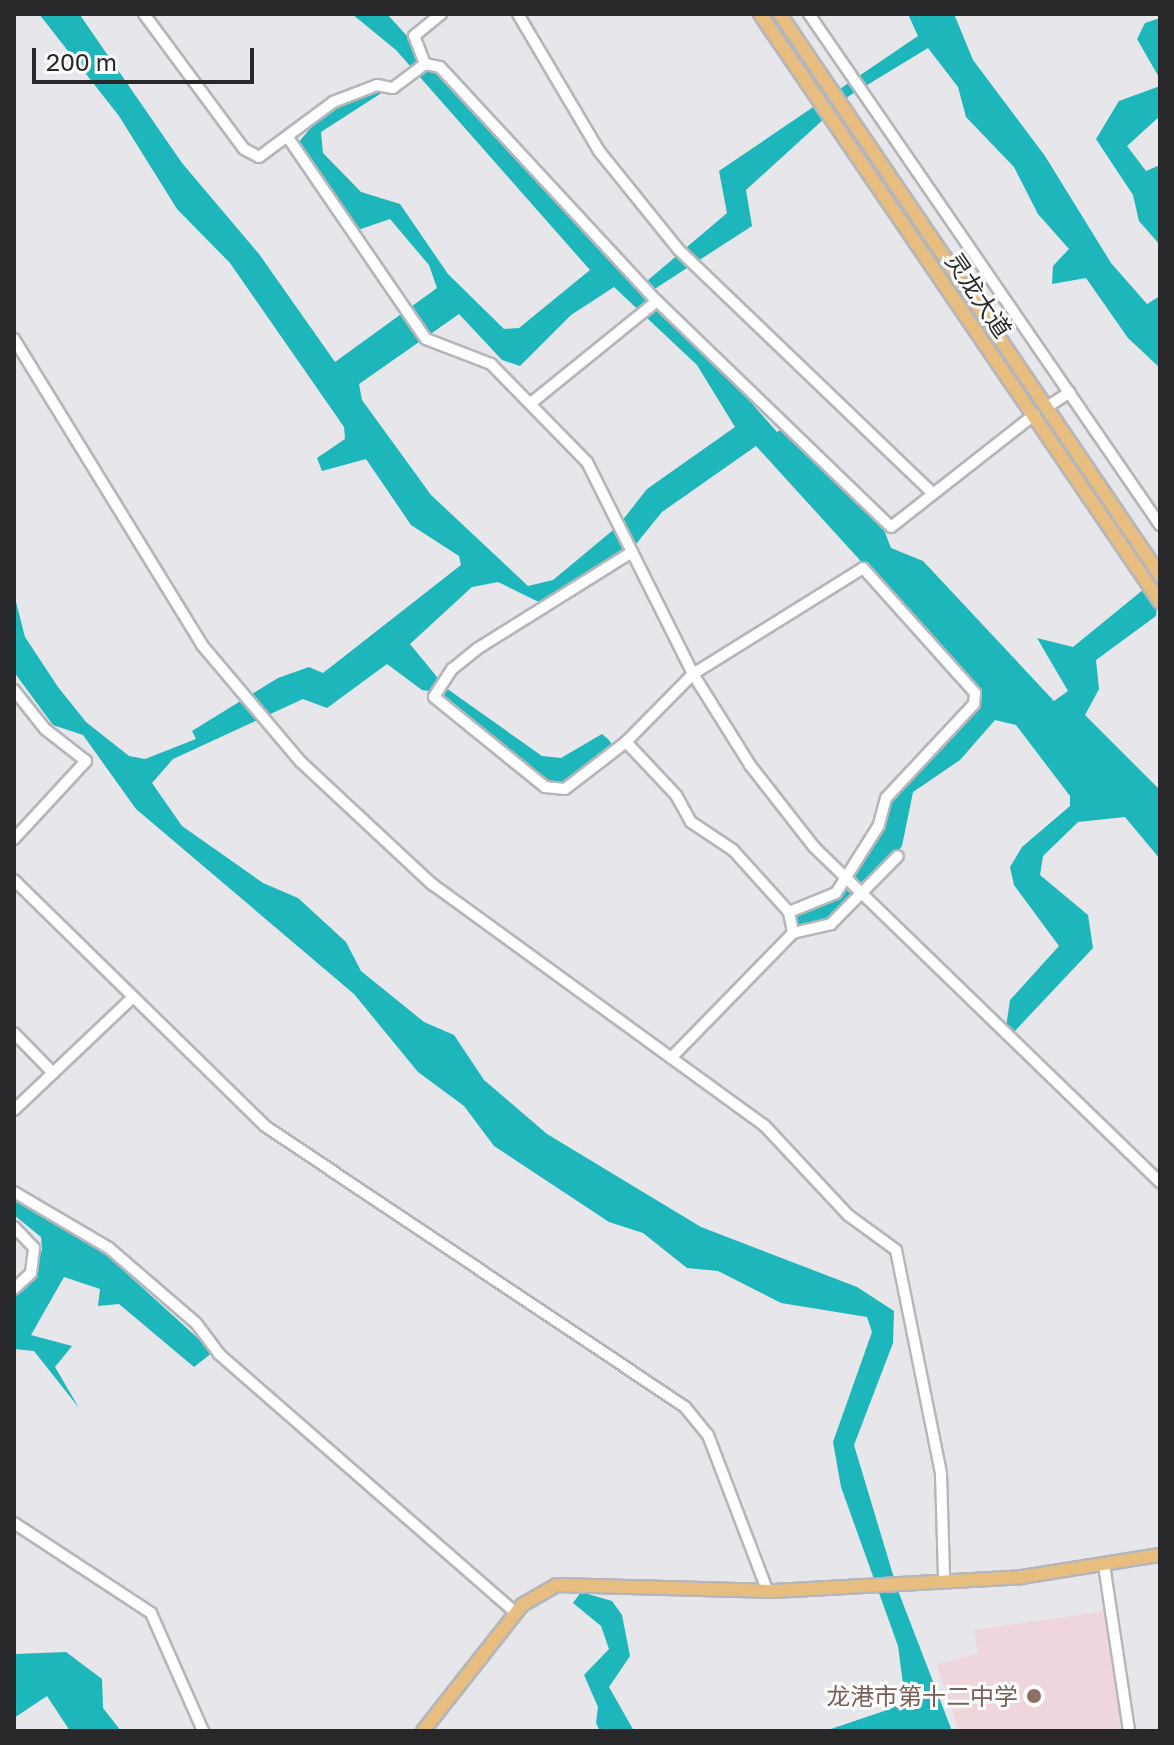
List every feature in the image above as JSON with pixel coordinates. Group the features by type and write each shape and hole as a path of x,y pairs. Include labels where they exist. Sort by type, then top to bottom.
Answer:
{"main road":[{"name":"灵龙大道","path":"760,14 813,87 1160,602"},
{"name":"灵龙大道","path":"780,14 1157,570"},
{"path":"423,1731 516,1613 563,1583 768,1592 1104,1565 1160,1555"}],"street":[{"path":"144,14 246,152 259,157 289,139 333,102 377,85 393,88 426,64 440,67 655,302 891,527 1034,415"},
{"path":"426,64 413,38 441,14"},
{"path":"518,14 599,151 679,250 932,493"},
{"path":"809,14 1160,525"},
{"path":"806,51 825,38"},
{"path":"289,139 426,339 487,360 587,462 693,674 759,777 844,881 1103,1120 1160,1182"},
{"path":"531,403 655,302"},
{"path":"14,339 192,630 238,692 267,724 432,884 777,1136 848,1215 898,1253 941,1474 944,1578"},
{"path":"1047,407 1070,392"},
{"path":"631,551 477,649 450,671 447,684 434,697 549,789 565,789 626,742 693,674 863,568 971,685 976,701 886,798 879,825 832,897 789,912"},
{"path":"14,690 45,729 86,761 14,839"},
{"path":"626,742 695,826 733,850 789,912 793,933"},
{"path":"671,1058 793,933 827,927 861,898 898,856"},
{"path":"14,880 265,1126 685,1407 708,1435 768,1592"},
{"path":"14,1110 132,998"},
{"path":"14,1033 53,1073"},
{"path":"14,1192 109,1248 196,1323 219,1354 516,1613"},
{"path":"14,1227 34,1248 31,1273 14,1289"},
{"path":"14,1523 151,1613 203,1731"},
{"path":"1104,1565 1129,1731"}],"shaded area":[{"name":"龙港市第十二中学","path":"1106,1611 1126,1731 959,1731 937,1665 978,1653 974,1630"}],"water":[{"path":"39,14 80,15 182,163 259,254 335,362 437,288 429,265 390,219 358,230 299,142 322,114 373,90 383,92 321,132 323,153 361,192 400,204 448,274 504,329 519,328 590,270 396,50 352,14 387,14 650,303 706,351 777,432 784,428 881,522 891,548 923,561 1054,701 1068,691 1037,638 1073,647 1160,576 1156,616 1096,660 1099,689 1085,715 1160,790 1160,859 1125,817 1078,822 1043,856 1040,875 1088,915 1093,948 1012,1034 1006,1027 1010,1000 1059,946 1014,885 1010,867 1022,847 1070,806 1070,796 1016,725 995,720 960,760 913,792 902,846 881,872 862,892 850,880 886,822 887,804 980,692 756,446 662,512 636,544 549,599 539,602 498,582 472,587 410,644 446,688 542,756 561,758 602,734 609,740 614,748 569,783 557,785 522,767 442,693 422,690 387,664 327,708 303,699 173,759 152,783 182,826 263,883 298,898 346,942 361,971 424,1022 454,1035 484,1080 547,1134 701,1227 857,1287 894,1311 893,1343 854,1445 897,1588 952,1731 825,1731 893,1708 904,1692 898,1646 841,1487 833,1442 872,1332 867,1317 781,1303 718,1271 687,1268 643,1233 609,1222 494,1146 464,1106 418,1072 354,994 136,809 83,735 53,725 14,672 14,594 25,637 58,687 86,722 129,756 145,759 196,739 192,731 278,678 309,667 323,673 461,565 459,556 411,525 366,459 322,471 317,458 345,439 344,427 230,263 177,209 119,116","holes":["614,287 697,365 735,427 647,489 618,526 553,580 528,586 431,495 362,400 359,384 459,314 502,360 520,366 571,315"]},
{"path":"908,14 954,14 973,60 1045,156 1111,263 1147,304 1160,296 1160,368 1128,338 1086,278 1052,284 1053,266 1069,249 1038,214 1014,167 966,117 958,87 928,48 849,96 746,190 752,226 653,290 647,281 727,213 719,171 918,36"},
{"path":"1160,18 1160,79 1137,39 1145,23"},
{"path":"1160,86 1160,116 1127,146 1146,171 1160,165 1160,245 1139,221 1133,195 1096,139 1119,101"},
{"path":"844,887 855,898 833,920 797,928 792,918 800,909 828,902"},
{"path":"14,1198 91,1241 213,1352 194,1367 119,1304 98,1306 100,1289 64,1277 31,1335 72,1346 55,1367 79,1408 34,1351 14,1349 14,1293 36,1271 42,1249 41,1237 14,1215"},
{"path":"581,1592 612,1601 622,1615 630,1656 609,1687 634,1731 600,1731 596,1723 598,1707 584,1675 609,1649 601,1626 573,1603"},
{"path":"66,1652 102,1679 103,1708 121,1731 70,1731 47,1696 14,1718 14,1654"}],"place":[{"name":"龙港市第十二中学","path":"1034,1696"}]}
